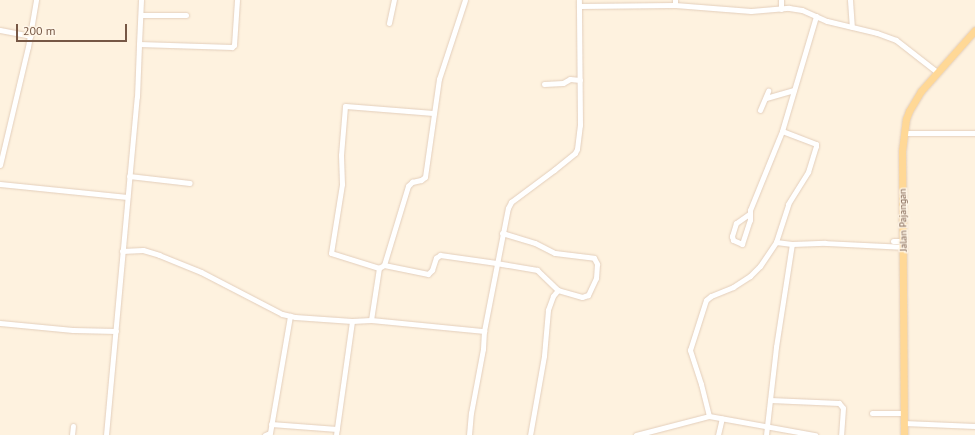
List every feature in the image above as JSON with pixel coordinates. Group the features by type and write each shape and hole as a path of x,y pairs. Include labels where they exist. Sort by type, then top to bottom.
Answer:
{"main road":[{"name":"Jalan Pajangan","path":"904,435 902,151 904,133 909,111 921,91 975,30"}],"street":[{"path":"0,165 30,36 36,0"},
{"path":"106,435 137,97 142,0"},
{"path":"139,44 232,47 234,45 237,0"},
{"path":"389,23 394,0"},
{"path":"371,320 381,266 408,186 412,182 421,180 425,177 441,74 465,0"},
{"path":"781,0 781,9"},
{"path":"850,0 852,27"},
{"path":"469,435 471,413 483,349 484,331 496,263 508,208 511,202 576,151 580,126 578,3 675,2 751,11 781,9 802,10 827,21 896,40 937,72"},
{"path":"141,15 186,15"},
{"path":"749,214 736,223 732,236 733,240 742,244 750,220 749,214 782,131 816,16"},
{"path":"0,30 30,36"},
{"path":"544,84 563,83 570,79 580,80"},
{"path":"766,98 794,90"},
{"path":"760,110 768,91"},
{"path":"434,113 345,106 341,155 342,184 331,253 381,266 428,274 432,270 436,258 440,255 496,263 537,270 558,290 582,297 588,295 596,278 596,259 555,253 535,243 502,233"},
{"path":"709,416 690,350 706,300 711,296 733,287 750,276 760,266 776,242 788,204 808,172 816,146 816,144 782,131"},
{"path":"904,133 975,133"},
{"path":"129,176 190,183"},
{"path":"0,184 127,197"},
{"path":"893,241 903,244"},
{"path":"776,242 792,244 903,244"},
{"path":"766,435 792,244"},
{"path":"122,251 143,250 159,255 201,272 279,313 290,316 352,321 371,320 484,331"},
{"path":"530,435 544,356 548,310 553,296 558,290"},
{"path":"265,435 270,433 290,316"},
{"path":"336,435 352,321"},
{"path":"0,322 73,330 116,331"},
{"path":"770,400 839,403 843,408 841,435"},
{"path":"872,413 904,414"},
{"path":"636,435 709,416 767,425 795,433 815,435"},
{"path":"718,435 722,418"},
{"path":"904,423 975,426"},
{"path":"271,424 337,429"},
{"path":"72,435 73,426"}]}
